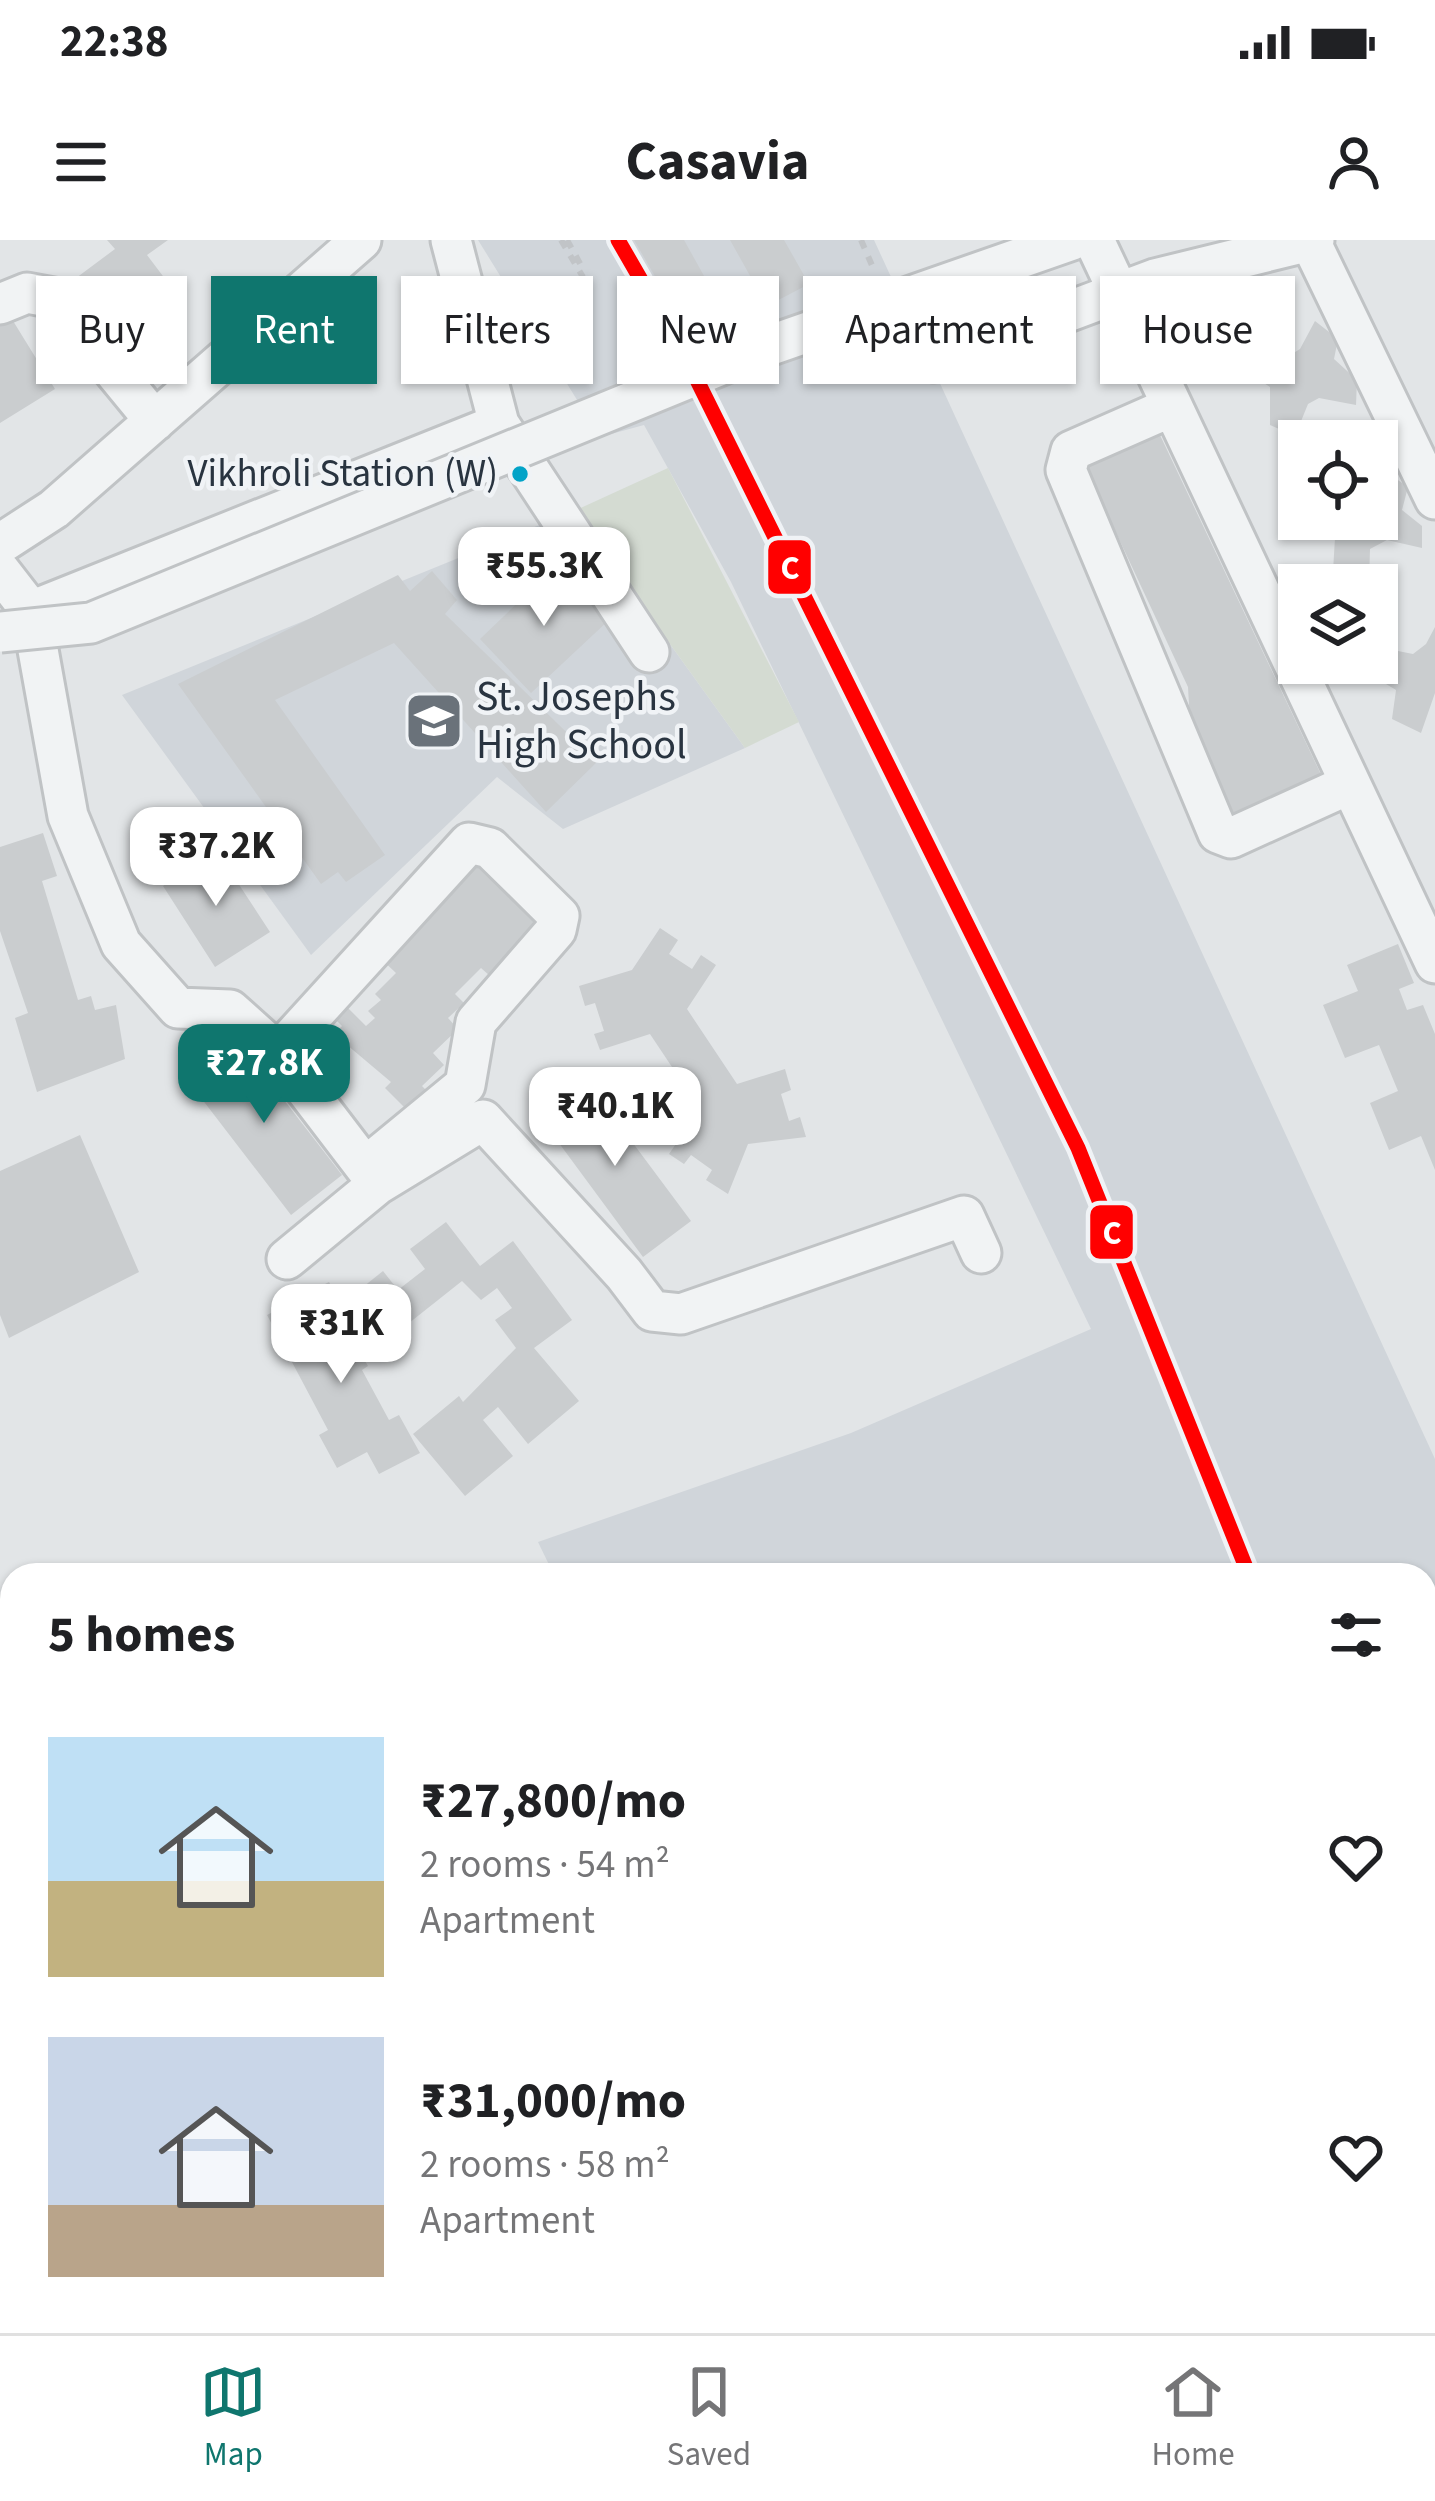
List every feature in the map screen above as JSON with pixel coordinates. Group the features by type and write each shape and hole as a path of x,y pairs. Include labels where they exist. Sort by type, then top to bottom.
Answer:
{"street":[{"path":"0,544 54,509 361,240"},
{"path":"451,240 499,424 649,652"},
{"path":"16,622 91,623 765,347 1072,240"},
{"path":"1094,240 1110,276"},
{"path":"1180,276 1312,240 1435,499"},
{"path":"0,304 27,293 54,298 155,421"},
{"path":"1161,384 1435,963"},
{"path":"1172,407 1071,451 1066,470 1218,833 1231,838 1350,784"},
{"path":"16,622 499,424"},
{"path":"0,571 68,816 121,944 178,1008 230,1010 278,1053 371,1175"},
{"path":"278,1053 469,843 490,848 559,916 556,930 476,1022 465,1085 287,1259"},
{"path":"371,1175 482,1120 624,1274 652,1311 681,1314 964,1216 981,1253"}],"path":[{"path":"564,240 585,276"},
{"path":"861,240 866,250"}],"shaded area":[{"path":"478,240 874,240 891,276 803,276 803,384 940,384 1435,1459 1435,1563 548,1563 538,1542 851,1433 1091,1329 731,582 644,425 600,437 567,384 593,384 593,276 500,276"},
{"path":"668,468 799,722 745,748 574,511"},
{"name":"St. Josephs High School","path":"574,511 745,748 563,829 497,777 311,955 122,695"}],"building":[{"path":"107,240 168,240 147,255 163,276 79,276 115,249"},
{"path":"634,240 684,240 704,276 655,276"},
{"path":"730,240 784,240 804,276 803,287 779,300 779,276 750,276"},
{"path":"10,316 36,358 36,384 52,384 55,389 0,423 0,322"},
{"path":"1315,321 1338,339 1334,359 1357,380 1356,405 1319,398 1308,404 1302,420 1278,420 1278,429 1270,425 1270,387 1265,384 1295,384 1295,352"},
{"path":"1159,433 1325,783 1228,821 1191,740 1188,687 1085,466"},
{"path":"1398,480 1408,487 1402,510 1422,526 1422,548 1387,540 1398,540"},
{"path":"1335,540 1387,540 1370,549 1370,564 1333,564"},
{"path":"557,565 609,620 531,693 480,639"},
{"path":"432,571 457,600 445,614 597,762 546,812 394,643 275,700 385,855 346,882 338,872 321,884 178,684 398,575 410,591"},
{"path":"1435,627 1435,693 1421,733 1392,719 1396,690 1386,684 1398,684 1398,651 1413,654 1426,644"},
{"path":"43,833 57,876 42,881 78,1000 91,996 95,1010 116,1005 125,1059 37,1092 15,1018 28,1013 0,931 0,847"},
{"path":"217,851 270,932 215,967 163,886"},
{"path":"479,854 546,920 490,976 481,968 455,994 464,1003 448,1018 458,1029 433,1053 444,1065 422,1086 432,1096 412,1115 385,1088 391,1082 334,1034 342,1026 336,1020 348,1008 366,1026 375,1018 368,1011 381,1000 375,994 396,973 378,956 405,942 432,916 425,909"},
{"path":"660,928 678,940 669,954 692,969 701,955 716,965 687,1009 737,1084 785,1069 791,1090 781,1094 789,1121 800,1117 806,1137 748,1144 728,1194 706,1180 712,1170 691,1155 684,1164 669,1154 700,1109 650,1034 600,1050 594,1034 604,1031 595,1003 585,1006 579,986 632,970"},
{"path":"1398,944 1414,983 1399,989 1407,1010 1423,1005 1435,1034 1435,1170 1421,1136 1389,1150 1370,1103 1398,1091 1379,1045 1345,1058 1323,1005 1358,991 1347,965"},
{"path":"236,1038 342,1175 291,1215 185,1077"},
{"path":"586,1080 691,1221 643,1257 539,1116"},
{"path":"80,1135 139,1272 9,1338 0,1315 0,1171"},
{"path":"446,1222 480,1266 513,1241 572,1320 534,1348 579,1401 528,1444 498,1407 483,1420 513,1456 465,1496 413,1434 459,1396 463,1402 516,1348 495,1320 512,1308 497,1288 481,1300 462,1281 404,1327 411,1335 389,1351 376,1334 391,1322 378,1306 363,1317 348,1299 383,1271 398,1290 425,1269 410,1249"},
{"path":"329,1282 353,1329 343,1335 351,1351 357,1347 368,1366 362,1370 389,1420 399,1415 420,1453 379,1474 367,1452 337,1468 319,1435 328,1430 267,1315 286,1305 297,1323 319,1311 309,1292"}],"transit line":[{"name":"C","path":"618,240 686,358 1078,1148 1244,1563"}],"place":[{"name":"Vikhroli Station (W)","path":"520,474"},
{"name":"St. Josephs High School","path":"434,721"}]}
